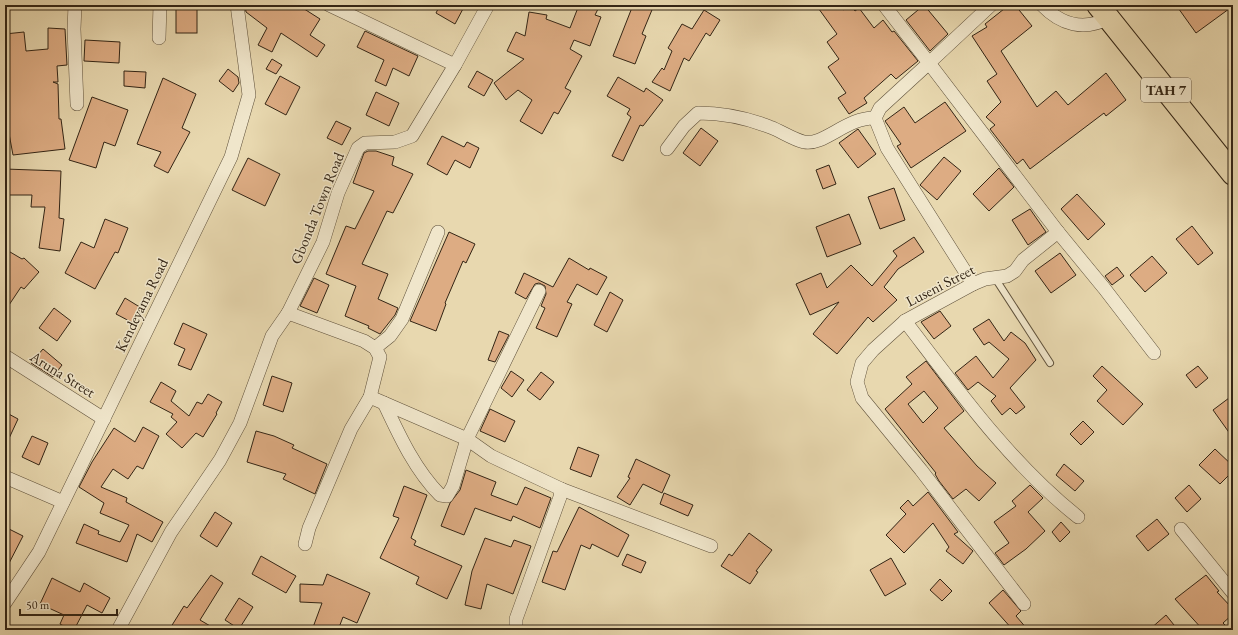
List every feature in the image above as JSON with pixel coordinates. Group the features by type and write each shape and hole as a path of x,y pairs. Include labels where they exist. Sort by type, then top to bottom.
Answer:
{"highway":[{"name":"TAH 7","path":"1104,12 1233,174"}],"street":[{"path":"75,5 74,28 77,104"},
{"path":"159,38 160,5"},
{"name":"Kendeyama Road","path":"5,603 39,552 231,157 249,95 237,5"},
{"path":"328,5 455,65"},
{"name":"Gbonda Town Road","path":"118,630 171,532 220,460 240,423 272,336 288,313 323,242 338,193 358,148 365,143 395,142 412,136 455,65 488,5"},
{"path":"884,5 1058,232 1104,288 1154,353"},
{"path":"973,284 887,148 875,118 880,108 990,5"},
{"path":"1042,5 1065,23 1086,26 1098,24 1104,12"},
{"path":"667,149 684,126 698,113 718,113 770,126 804,142 819,141 836,130 864,117 875,118"},
{"path":"375,348 390,336 402,319 438,232"},
{"name":"Luseni Street","path":"1024,604 921,470 862,398 857,382 862,363 873,350 905,321 973,284 985,279 1007,276 1015,270 1023,260 1058,232"},
{"path":"384,403 401,439 432,487 440,495 447,496 453,486 467,439 539,291"},
{"path":"288,313 364,341 375,348 380,357 370,396 351,429 309,528 305,544"},
{"path":"905,321 1005,448 1051,496 1078,517"},
{"name":"Aruna Street","path":"5,356 104,419"},
{"path":"370,396 467,439 491,456 561,489 711,546"},
{"path":"5,477 63,502"},
{"path":"516,630 516,619 560,497 561,489"},
{"path":"1181,529 1233,593"}],"lane":[{"path":"995,278 1050,363"}],"building":[{"path":"176,5 197,5 197,33 176,33"},
{"path":"245,5 298,5 320,19 310,35 325,45 317,57 281,33 272,52 258,45 267,28 246,12"},
{"path":"440,5 465,5 455,24 436,13"},
{"path":"579,5 600,5 595,15 601,17 590,46 574,40 570,49 582,56 565,88 571,91 558,114 554,112 542,134 520,121 532,100 518,90 506,100 494,83 524,59 507,51 516,32 525,36 529,12 547,15 546,19 570,28"},
{"path":"633,5 654,5 642,34 646,36 635,64 613,56"},
{"path":"816,5 839,5 843,10 850,5 855,11 859,8 874,28 883,20 892,32 894,31 918,61 896,79 891,74 864,98 867,103 849,114 838,98 846,93 828,67 839,59 827,42 837,34"},
{"path":"924,5 948,34 930,51 906,20"},
{"path":"1009,5 1015,5 1032,26 1001,51 1037,107 1056,91 1068,105 1106,73 1126,100 1106,116 1104,113 1030,169 1023,159 1017,164 990,129 995,125 986,117 1001,102 987,81 997,74 972,36 987,27 985,24"},
{"path":"1176,5 1233,5 1233,6 1196,33"},
{"path":"704,10 720,20 710,36 706,33 689,61 684,58 670,91 652,82 662,68 664,70 672,51 668,48 682,24 692,29"},
{"path":"48,28 65,29 67,65 57,66 58,82 53,82 58,84 59,119 61,119 65,149 13,155 5,112 5,34 24,32 26,51 48,49"},
{"path":"365,31 418,56 409,76 393,68 386,86 375,81 384,60 357,47"},
{"path":"85,40 120,42 119,63 84,61"},
{"path":"272,59 282,65 276,74 266,69"},
{"path":"228,69 238,77 239,83 233,92 219,81"},
{"path":"124,71 146,72 145,88 124,86"},
{"path":"477,71 493,80 484,96 468,87"},
{"path":"280,76 300,87 286,115 265,104"},
{"path":"618,77 644,92 646,88 663,100 643,126 640,125 623,161 612,156 631,117 627,114 630,109 607,96"},
{"path":"163,78 196,94 182,128 190,132 168,173 154,166 161,152 137,144"},
{"path":"376,92 399,103 389,126 366,115"},
{"path":"92,97 128,110 115,146 104,142 96,168 69,160"},
{"path":"945,102 966,131 911,168 897,146 901,144 885,121 904,107 915,123"},
{"path":"336,121 351,128 342,145 327,138"},
{"path":"701,128 718,141 700,166 683,153"},
{"path":"858,129 876,154 858,168 839,143"},
{"path":"442,136 464,147 467,142 479,148 470,168 455,160 447,175 427,164"},
{"path":"368,151 376,151 394,157 392,165 413,174 393,213 387,211 362,264 388,274 378,299 398,308 395,315 380,334 368,328 369,326 345,316 356,286 326,274 346,226 355,229 374,191 353,183 364,153"},
{"path":"944,157 961,171 937,200 920,185"},
{"path":"248,158 280,174 265,206 232,190"},
{"path":"829,165 836,184 823,189 816,170"},
{"path":"999,168 1014,187 989,211 973,194"},
{"path":"5,169 61,171 59,218 64,219 60,251 39,248 45,207 31,207 32,195 5,195"},
{"path":"894,188 905,220 880,229 868,197"},
{"path":"1077,194 1105,224 1088,240 1061,209"},
{"path":"1030,209 1046,232 1028,245 1012,220"},
{"path":"849,214 861,244 827,257 816,227"},
{"path":"105,219 128,228 118,253 115,252 95,289 65,273 81,242 94,248"},
{"path":"1192,226 1213,253 1198,265 1176,239"},
{"path":"449,232 475,244 466,263 463,261 445,303 446,304 436,331 410,321"},
{"path":"914,237 924,252 898,269 884,287 897,300 873,322 868,317 837,354 813,334 839,302 810,315 796,284 821,273 827,288 851,265 872,286 897,256 893,251"},
{"path":"5,249 22,259 24,258 39,272 24,289 21,287 5,311"},
{"path":"1060,253 1076,275 1051,293 1035,271"},
{"path":"1152,256 1167,273 1145,292 1130,275"},
{"path":"569,258 589,270 590,268 607,277 597,295 577,284 567,302 572,304 557,337 536,328 545,308 541,306 546,294 545,286 539,283 535,284 526,299 515,293 524,273 553,287"},
{"path":"1117,267 1124,276 1112,285 1105,276"},
{"path":"314,278 329,285 317,313 300,306"},
{"path":"610,292 623,300 607,332 594,325"},
{"path":"125,298 143,309 135,324 116,314"},
{"path":"54,308 71,321 57,341 39,328"},
{"path":"940,311 951,326 934,339 921,322"},
{"path":"989,319 1004,341 1011,332 1025,343 1036,360 1010,388 1025,407 1016,414 1010,408 1002,415 991,401 996,396 978,382 968,390 955,373 976,356 993,378 1009,359 989,342 984,345 973,329"},
{"path":"183,323 207,334 191,370 178,365 185,349 174,344"},
{"path":"499,331 509,335 495,362 488,360"},
{"path":"43,349 62,365 53,377 31,363"},
{"path":"926,361 964,411 944,428 977,466 996,483 979,501 966,489 953,499 939,481 935,474 936,473 885,409 912,384 906,377","holes":["924,391 938,408 923,423 908,404"]},
{"path":"1102,366 1143,404 1123,425 1097,401 1107,390 1093,376"},
{"path":"1198,366 1208,378 1196,388 1186,375"},
{"path":"511,371 524,380 512,397 501,388"},
{"path":"541,372 554,382 540,400 527,390"},
{"path":"272,376 292,383 283,412 263,405"},
{"path":"161,382 176,391 171,401 189,416 197,402 202,404 208,394 222,402 216,413 217,414 203,437 196,433 182,448 166,434 177,422 171,417 173,414 150,402"},
{"path":"1233,395 1233,438 1213,410"},
{"path":"490,409 515,421 505,442 480,431"},
{"path":"5,412 18,419 5,447"},
{"path":"1083,421 1094,432 1081,445 1070,434"},
{"path":"143,427 159,436 143,469 137,466 128,479 113,469 101,487 127,498 126,502 163,522 152,542 137,534 127,562 76,543 84,524 99,531 98,534 120,542 129,525 100,513 104,503 79,487 92,462 114,428 135,442"},
{"path":"256,431 274,436 294,445 292,448 327,464 315,494 283,479 286,474 247,462"},
{"path":"32,436 48,443 39,465 22,457"},
{"path":"578,447 599,455 591,477 570,469"},
{"path":"1215,449 1233,466 1233,471 1220,484 1199,465"},
{"path":"636,459 670,475 662,493 643,484 630,505 617,497 630,478 628,477"},
{"path":"1064,464 1084,481 1075,491 1056,475"},
{"path":"466,470 496,482 491,495 517,505 525,487 551,498 540,528 513,516 511,521 475,508 464,535 441,526 450,503 460,490"},
{"path":"1030,485 1043,498 1028,512 1045,531 1026,549 1004,565 995,553 1009,543 994,522 1016,506 1012,501"},
{"path":"1189,485 1201,499 1187,512 1175,498"},
{"path":"404,486 427,495 411,538 416,541 414,545 462,566 447,599 416,584 419,577 380,558 399,518 393,516"},
{"path":"928,492 958,532 954,534 973,551 963,564 946,551 949,547 933,523 904,553 886,535 906,514 900,508 908,500 913,506"},
{"path":"664,493 693,505 688,516 660,504"},
{"path":"579,507 629,535 618,557 592,544 590,549 581,545 565,590 542,582 553,551 557,552"},
{"path":"215,512 232,523 217,547 200,536"},
{"path":"1157,519 1169,534 1148,551 1136,536"},
{"path":"1061,522 1070,532 1060,542 1052,532"},
{"path":"5,527 23,536 5,571"},
{"path":"749,533 772,550 756,571 758,572 750,584 721,566 729,554 732,556"},
{"path":"485,538 511,547 514,540 531,546 513,594 487,584 481,609 465,605 472,571"},
{"path":"627,554 646,562 641,573 622,565"},
{"path":"261,556 296,576 286,593 252,574"},
{"path":"891,558 906,584 885,596 870,570"},
{"path":"327,574 370,593 357,623 343,617 338,630 312,630 322,603 300,602 300,584 323,585"},
{"path":"211,575 223,583 200,620 217,630 169,630 184,606 187,608"},
{"path":"1206,575 1219,591 1217,592 1233,609 1233,614 1223,623 1230,630 1203,630 1175,599"},
{"path":"52,578 80,592 84,583 110,598 102,613 87,605 74,630 71,630 60,624 64,615 40,604"},
{"path":"940,579 952,591 942,601 930,590"},
{"path":"1003,590 1021,611 1016,616 1028,630 1013,630 989,603"},
{"path":"239,598 253,607 239,629 225,620"},
{"path":"1166,615 1178,630 1149,630"}]}
